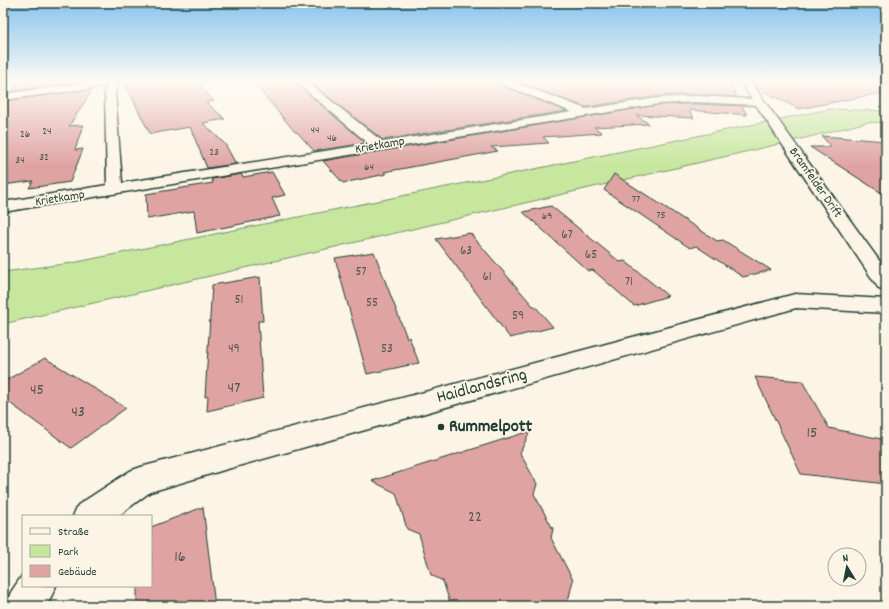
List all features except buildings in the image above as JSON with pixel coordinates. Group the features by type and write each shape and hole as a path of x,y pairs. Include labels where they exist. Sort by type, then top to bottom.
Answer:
{"street":[{"path":"111,109 115,190"},
{"path":"335,109 380,146"},
{"path":"575,109 584,113"},
{"name":"Krietkamp","path":"3,208 609,109"},
{"name":"Bramfelder Drift","path":"763,109 886,285"},
{"name":"Haidlandsring","path":"91,515 141,481 795,301 886,306"},
{"path":"25,606 36,587"}],"green space":[{"path":"828,109 886,111 886,123 868,122 805,138 3,324 3,272 72,263"}],"place":[{"name":"Rummelpott","path":"441,427"}]}
